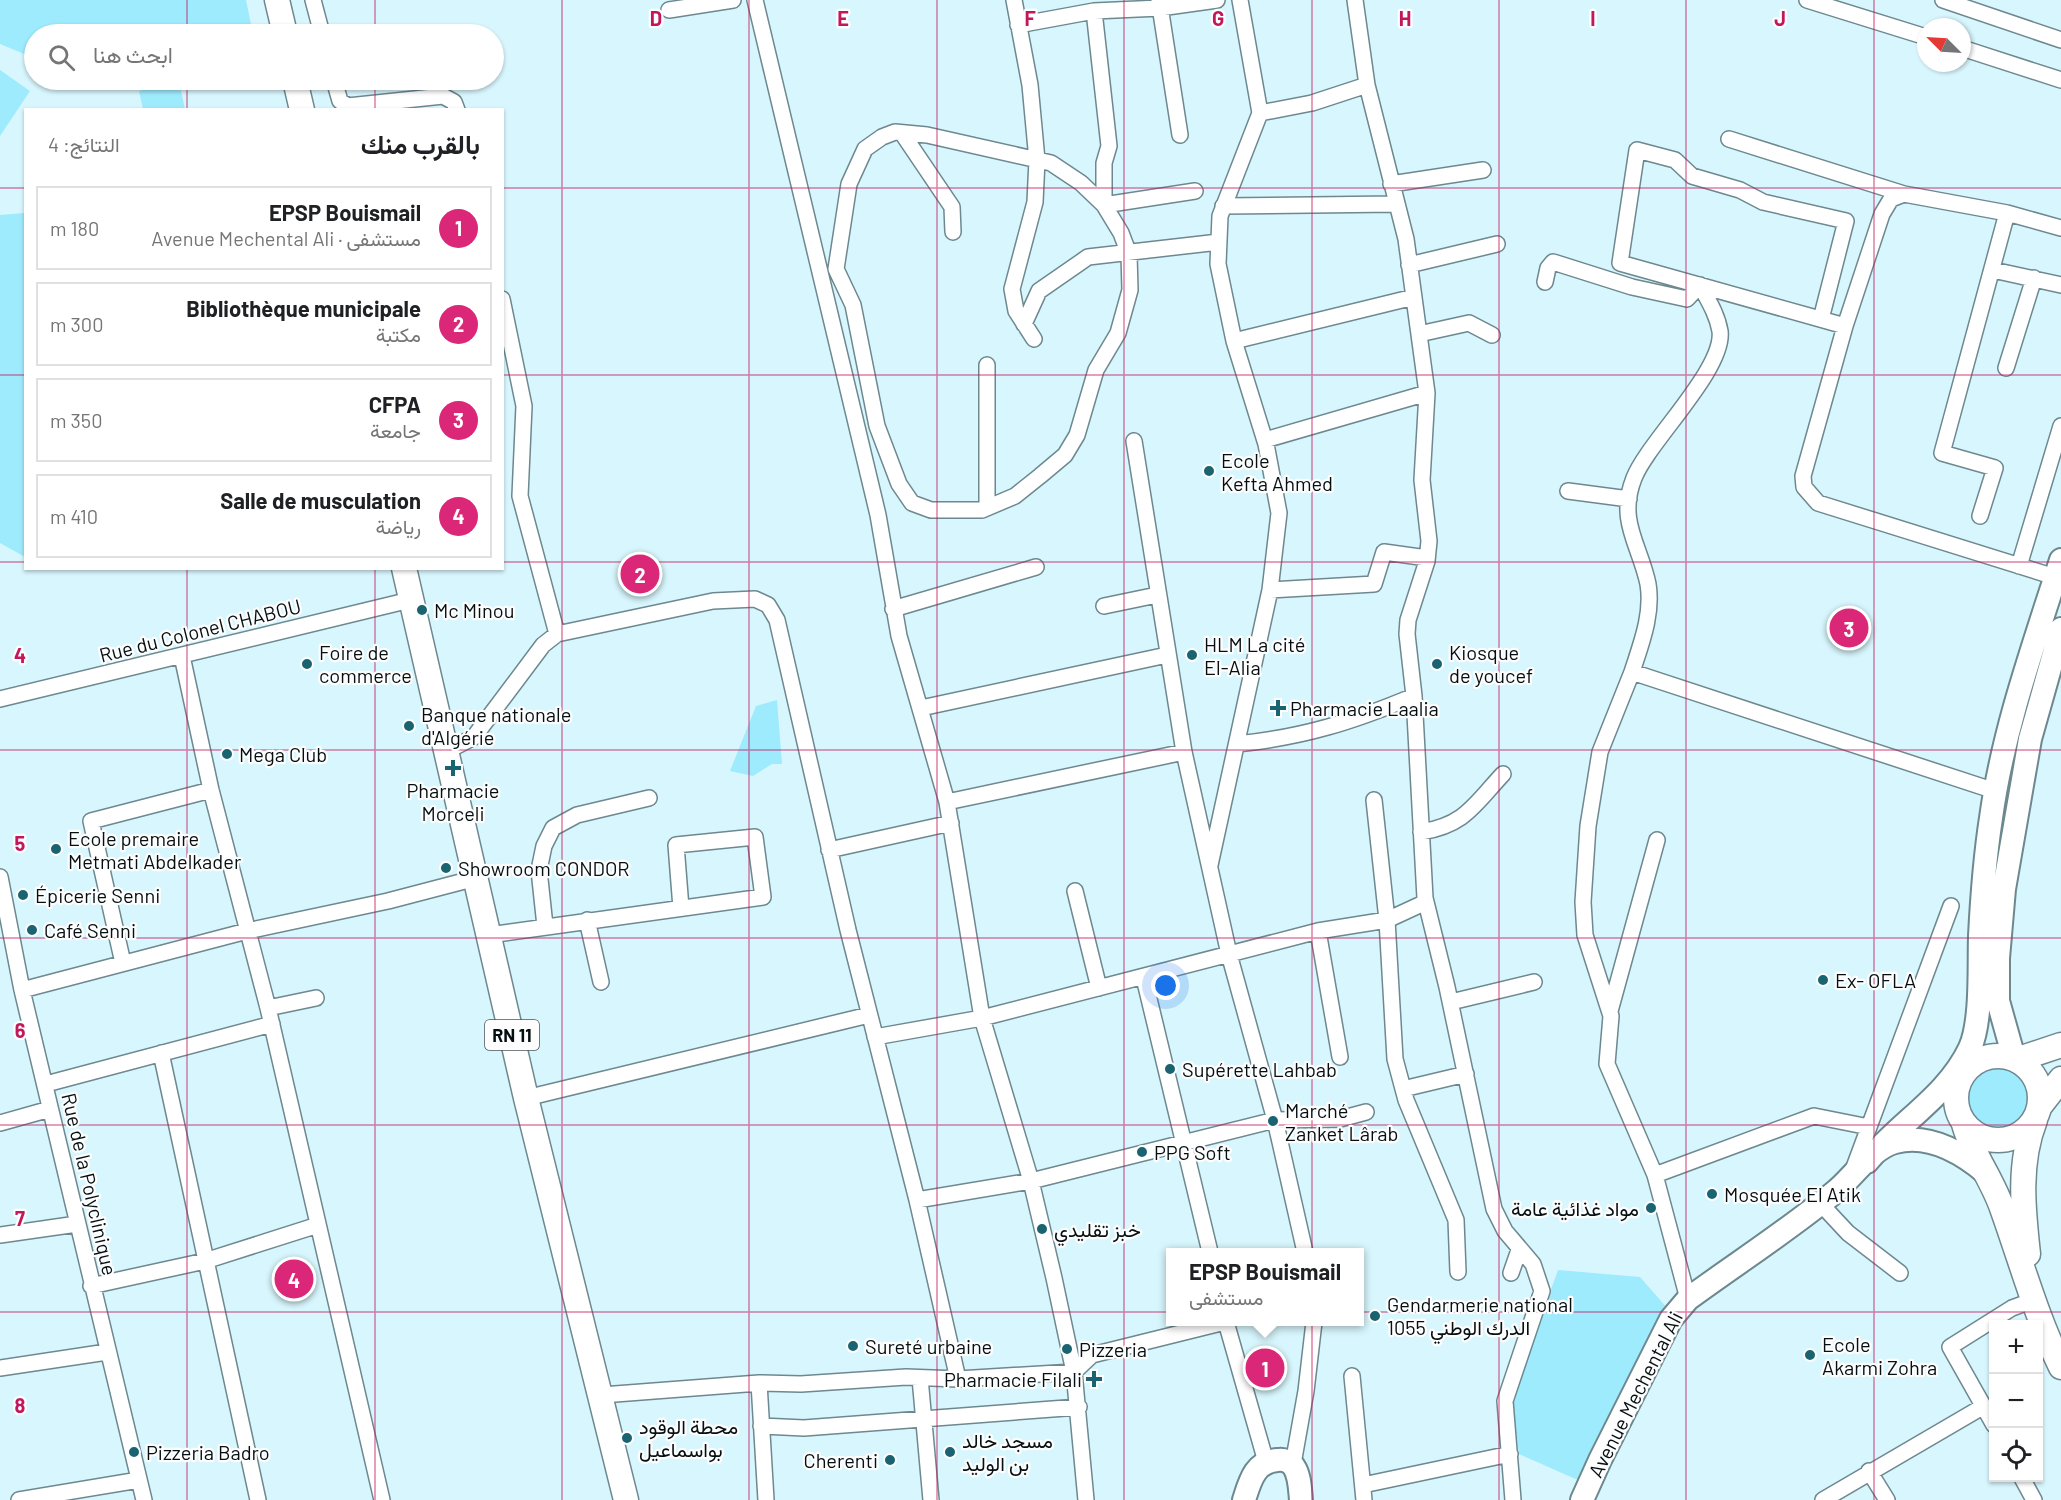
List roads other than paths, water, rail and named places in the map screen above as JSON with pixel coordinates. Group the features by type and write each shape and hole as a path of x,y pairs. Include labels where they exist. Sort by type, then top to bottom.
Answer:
{"main road":[{"path":"277,0 283,24"},
{"path":"297,90 302,108"},
{"path":"2058,568 2014,713 1995,791 1984,875 1977,1014 1973,1041 1956,1100 2002,1206 2020,1266 2061,1367"},
{"name":"RN 11","path":"404,570 526,1098 602,1395 626,1500"},
{"path":"2015,1059 1998,1001 1998,958 2003,898 2010,845 2030,739 2061,629"},
{"path":"1936,1097 1956,1073 1973,1041"},
{"path":"2015,1059 2061,1045"},
{"path":"1867,1162 1888,1138 1979,1060 2002,1056 2015,1059 2032,1072 2038,1083 2038,1112 2027,1143 2022,1203 2033,1298"},
{"path":"1942,1145 1971,1134 2006,1140 2018,1136 2061,1079"},
{"path":"1867,1162 1882,1148 1896,1141 1914,1139 1942,1145 1968,1158 1986,1173"},
{"name":"Avenue Mechental Ali","path":"1586,1497 1671,1319 1688,1299 1820,1203 1867,1162"},
{"path":"1244,1500 1257,1469 1266,1462 1283,1459 1293,1464 1301,1500"}],"street":[{"path":"313,0 319,24"},
{"path":"669,10 733,0"},
{"path":"755,0 878,514 893,609 947,802 982,1018 1031,1181 1074,1372 1086,1500"},
{"path":"1014,0 1030,85 1037,160 1035,202 1012,290 1016,311 1034,339"},
{"path":"1018,25 1094,11 1217,0"},
{"path":"1210,865 1270,590 1279,513 1265,440 1234,341 1218,264 1223,206 1260,113 1240,0"},
{"path":"1355,0 1367,86 1395,204 1406,239 1427,393 1422,480 1429,541 1427,558 1408,620 1407,634 1414,696 1426,902 1466,1074 1494,1209 1505,1231 1533,1264 1542,1291 1505,1401 1514,1500"},
{"path":"1807,0 1917,34"},
{"path":"1943,0 2061,40"},
{"path":"1159,4 1180,135"},
{"path":"1094,11 1109,146 1104,163 1104,205"},
{"path":"1971,51 2061,80"},
{"path":"1260,113 1312,103 1367,86"},
{"path":"337,90 340,101 348,106 443,96 454,102 456,108"},
{"path":"895,132 927,135 1037,160 1051,163 1081,183 1104,205 1121,232 1129,254 1130,290 1118,333 1096,370 1077,435 1065,455 1015,495 987,507 957,512 931,510 912,503 899,484 877,426 853,305 836,269 849,184 865,149 882,137 895,132"},
{"path":"902,133 952,207 953,232"},
{"path":"1730,139 1904,194 2007,213 2061,228"},
{"path":"1821,319 1846,221 1763,202 1740,190 1692,176 1675,160 1637,150 1620,263 1845,326"},
{"path":"1391,184 1483,170"},
{"path":"1104,205 1196,190"},
{"path":"1904,194 1891,199 1882,214 1845,326 1803,476 1804,487 1810,497 1818,503 2019,566 2058,568"},
{"path":"1223,206 1395,204"},
{"path":"1980,516 1995,468 1942,453 2007,213"},
{"path":"1024,324 1039,291 1088,257 1219,242"},
{"path":"1409,265 1497,244"},
{"path":"1545,282 1548,268 1553,262 1632,287 1687,299 1700,285"},
{"path":"1993,270 2061,285"},
{"path":"2006,368 2034,278"},
{"path":"1609,1012 1585,934 1583,902 1588,826 1600,752 1632,672 1645,630 1649,599 1647,582 1628,521 1629,500 1641,462 1674,422 1715,356 1720,334 1716,314 1700,285"},
{"path":"1234,341 1414,297"},
{"path":"504,309 524,406 520,496 557,634"},
{"path":"834,327 856,321"},
{"path":"1419,334 1469,323 1492,335"},
{"path":"987,364 987,507"},
{"path":"1265,440 1427,393"},
{"path":"2019,566 2061,426"},
{"path":"1134,441 1184,752 1229,954 1275,1120 1304,1248"},
{"path":"1568,491 1629,500"},
{"path":"1270,590 1374,584 1384,552 1427,558"},
{"path":"893,609 1036,567"},
{"path":"1104,606 1157,595"},
{"path":"447,751 474,737 543,645 557,634 713,601 755,599 768,604 777,620 829,850 917,1200 958,1379"},
{"name":"Rue du Colonel CHABOU","path":"0,699 410,600"},
{"path":"921,708 1167,655"},
{"path":"182,656 211,790 272,1024 382,1500"},
{"path":"1632,672 1995,791"},
{"path":"1237,744 1299,736 1358,720 1414,696"},
{"path":"947,802 1184,752"},
{"path":"1421,832 1444,829 1460,820 1503,774"},
{"path":"123,963 91,821 211,790"},
{"path":"544,926 539,870 543,846 553,828 577,815 649,798"},
{"path":"1374,800 1387,920 1395,1059 1403,1089 1456,1220 1458,1272"},
{"path":"829,850 951,823"},
{"path":"489,935 763,897 755,837 676,845 681,908"},
{"path":"1657,840 1609,1012 1607,1064 1655,1175 1688,1299"},
{"name":"Rue de la Polyclinique","path":"0,877 4,925 46,1084 91,1287 144,1500"},
{"path":"22,990 247,931 476,878"},
{"path":"1075,891 1099,988"},
{"path":"875,1037 982,1018 1318,932 1387,920 1426,902"},
{"path":"1849,1179 1951,906"},
{"path":"587,920 601,982"},
{"path":"1318,932 1340,1057"},
{"path":"1144,978 1209,1248"},
{"path":"1450,1002 1534,982"},
{"path":"268,1008 316,998"},
{"path":"526,1098 869,1015"},
{"path":"46,1084 272,1024"},
{"path":"161,1053 258,1500"},
{"path":"1403,1089 1466,1074"},
{"path":"0,1123 50,1108"},
{"path":"917,1200 1031,1181 1275,1120 1341,1119 1366,1112"},
{"path":"1655,1175 1814,1116 1869,1127"},
{"path":"1820,1203 1848,1233 1900,1273"},
{"path":"0,1235 77,1224"},
{"path":"91,1287 205,1261 318,1225"},
{"path":"1511,1273 1519,1250"},
{"path":"1989,1416 1950,1347 2012,1308 2033,1298"},
{"path":"602,1395 759,1383 801,1384 920,1378 958,1379 1074,1372 1092,1355 1210,1326"},
{"path":"1227,1326 1266,1462"},
{"path":"1293,1464 1306,1391 1314,1326"},
{"path":"0,1368 107,1352"},
{"path":"1352,1376 1363,1492 1510,1454"},
{"path":"920,1378 931,1500"},
{"path":"759,1383 766,1500"},
{"path":"1823,1500 1983,1406"},
{"path":"761,1426 804,1428 1079,1407"},
{"path":"1869,1471 1887,1500"},
{"path":"23,1500 139,1480"},
{"path":"2024,1482 2034,1500"}],"place":[{"name":"Ecole Kefta Ahmed","path":"1209,471"},
{"name":"Bibliothèque municipale","path":"640,574"},
{"name":"Mc Minou","path":"422,610"},
{"name":"CFPA","path":"1849,628"},
{"name":"HLM La cité El-Alia","path":"1192,655"},
{"name":"Foire de commerce","path":"307,664"},
{"name":"Kiosque de youcef","path":"1437,664"},
{"name":"Pharmacie Laalia","path":"1278,708"},
{"name":"Banque nationale d'Algérie","path":"409,726"},
{"name":"Mega Club","path":"227,754"},
{"name":"Pharmacie Morceli","path":"453,768"},
{"name":"Ecole premaire Metmati Abdelkader","path":"56,849"},
{"name":"Showroom CONDOR","path":"446,868"},
{"name":"Épicerie Senni","path":"23,895"},
{"name":"Café Senni","path":"32,930"},
{"name":"Ex- OFLA","path":"1823,980"},
{"name":"Supérette Lahbab","path":"1170,1069"},
{"name":"Marché Zanket Lârab","path":"1273,1121"},
{"name":"PPG Soft","path":"1142,1152"},
{"name":"Mosquée El Atik","path":"1712,1194"},
{"name":"مواد غذائية عامة","path":"1651,1208"},
{"name":"خبز تقليدي","path":"1042,1229"},
{"name":"Salle de musculation","path":"294,1279"},
{"name":"Gendarmerie national 1055 الدرك الوطني","path":"1375,1316"},
{"name":"Sureté urbaine","path":"853,1346"},
{"name":"Pizzeria","path":"1067,1349"},
{"name":"Ecole Akarmi Zohra","path":"1810,1355"},
{"name":"EPSP Bouismail","path":"1265,1368"},
{"name":"Pharmacie Filali","path":"1094,1379"},
{"name":"محطة الوقود بواسماعيل","path":"627,1438"},
{"name":"Pizzeria Badro","path":"134,1452"},
{"name":"مسجد خالد بن الوليد","path":"950,1452"},
{"name":"Cherenti","path":"890,1460"}]}
